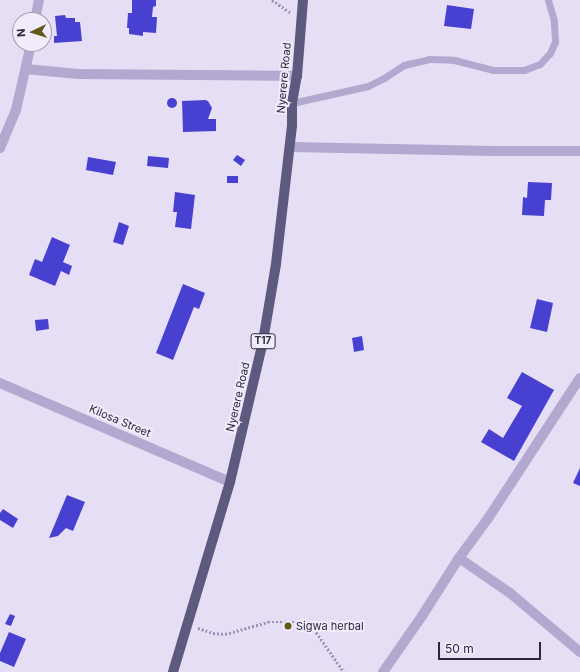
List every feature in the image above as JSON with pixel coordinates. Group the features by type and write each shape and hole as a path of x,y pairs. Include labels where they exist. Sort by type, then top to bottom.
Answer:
{"main road":[{"name":"Nyerere Road","path":"173,672 186,624 230,482 263,341 276,264 290,147 292,103 297,76 303,0"}],"street":[{"path":"37,12 39,0"},
{"path":"0,148 16,110 29,52"},
{"path":"26,69 78,74 297,76"},
{"path":"290,147 493,152 580,151"},
{"path":"383,672 426,610 459,558 490,517 580,378"},
{"name":"Kilosa Street","path":"0,383 230,482"},
{"path":"459,558 510,593 580,652"}],"lane":[{"path":"292,103 368,86 404,65 429,58 454,60 493,70 524,70 540,64 550,53 555,42 554,21 548,0"}],"path":[{"path":"272,0 301,18"},
{"path":"186,624 213,633 225,634 268,622 307,624 314,629 344,672"}],"building":[{"path":"132,0 156,0 156,6 153,7 152,17 157,17 156,33 143,32 143,36 129,34 129,28 127,28 128,13 132,13"},
{"path":"447,5 474,9 471,29 444,26"},
{"path":"65,15 66,18 75,18 75,22 80,22 82,41 54,43 54,36 57,36 55,16"},
{"path":"172,98 177,103 172,108 167,103"},
{"path":"182,101 208,101 212,108 208,119 216,119 216,131 183,132"},
{"path":"237,155 245,160 241,166 233,160"},
{"path":"148,156 169,158 168,168 147,166"},
{"path":"88,157 116,162 113,175 86,170"},
{"path":"227,176 238,176 238,183 227,183"},
{"path":"528,182 552,183 551,200 545,200 544,216 522,215 523,197 527,198"},
{"path":"175,192 195,195 191,229 175,227 177,212 173,212"},
{"path":"119,222 129,226 123,245 113,242"},
{"path":"52,237 70,245 63,262 72,266 69,275 61,271 55,286 29,275 35,259 42,262"},
{"path":"183,284 205,293 199,309 194,307 173,360 156,353"},
{"path":"537,299 553,303 547,332 530,328"},
{"path":"48,319 49,329 36,331 35,320"},
{"path":"362,336 364,350 354,352 352,338"},
{"path":"522,372 554,390 514,461 481,442 489,429 503,438 522,406 507,398"},
{"path":"580,468 580,486 573,483"},
{"path":"67,495 85,502 73,531 66,528 58,536 49,538"},
{"path":"3,509 18,519 13,528 0,520 0,513"},
{"path":"10,614 15,616 11,626 5,624"},
{"path":"9,632 26,639 14,667 0,661 0,653"}],"place":[{"name":"Sigwa herbal","path":"288,626"}]}
